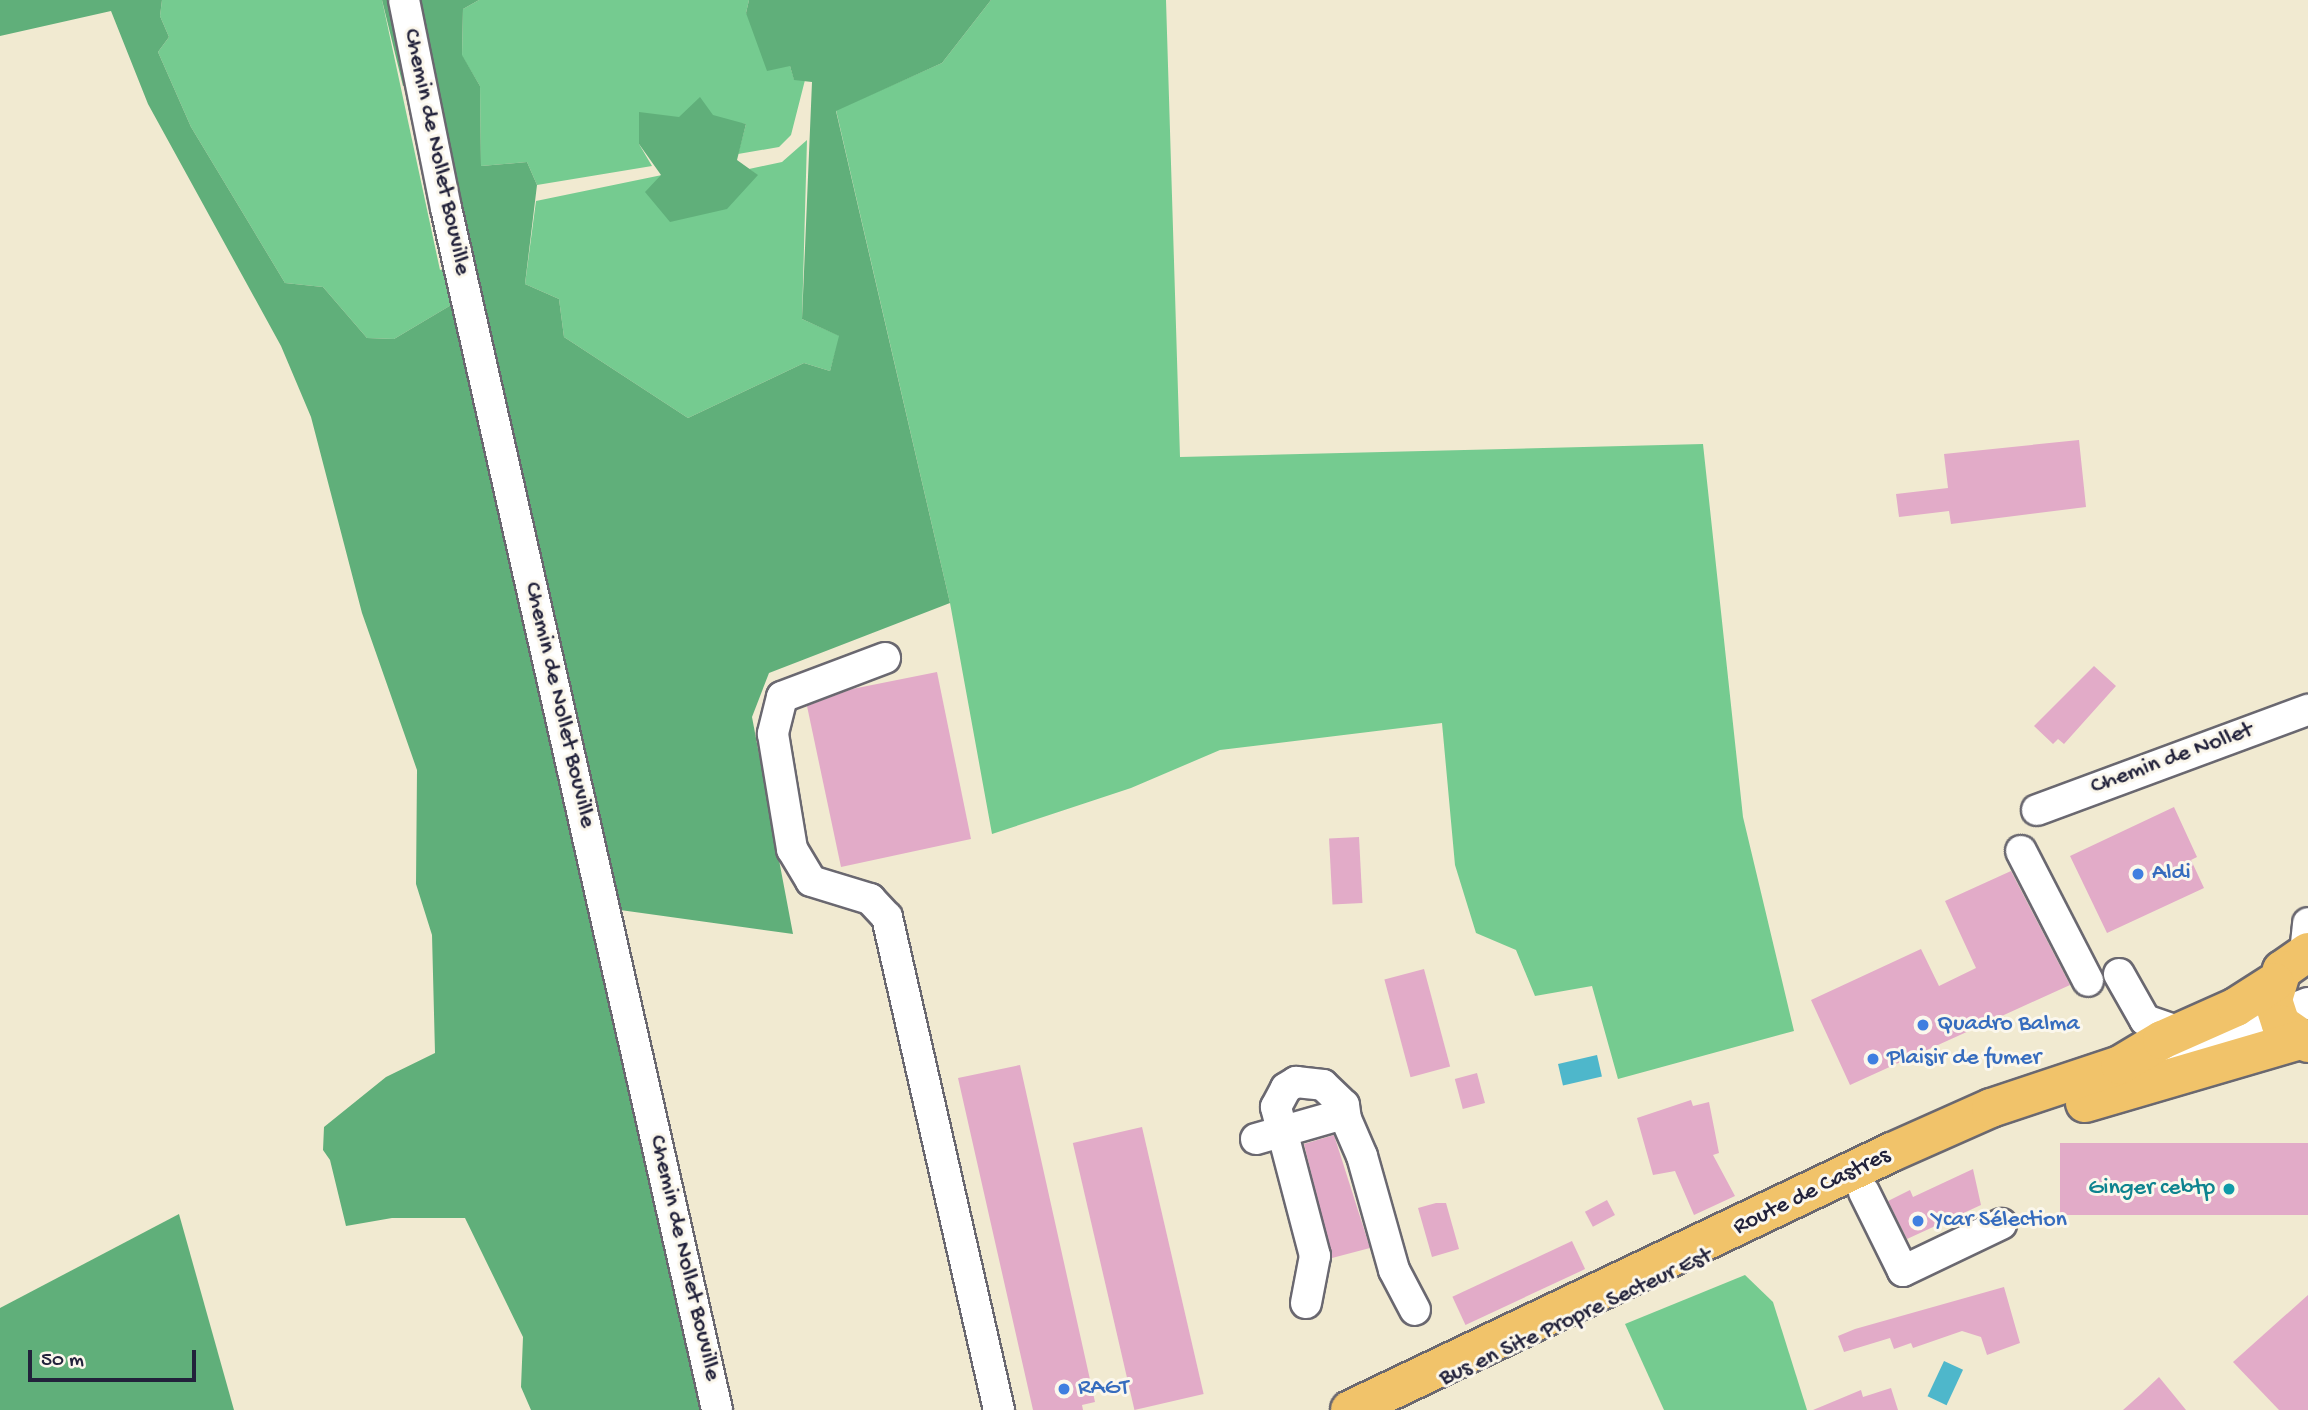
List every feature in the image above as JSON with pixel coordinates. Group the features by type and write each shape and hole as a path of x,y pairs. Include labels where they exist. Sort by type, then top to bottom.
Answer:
{"main road":[{"path":"2294,1017 2287,964 2307,943"},
{"name":"Route de Castres","path":"1350,1410 1892,1152 1991,1108 2188,1039 2236,1007 2294,1017"},
{"name":"Route de Castres","path":"1408,1410 1993,1132 2214,1062 2294,1017"}],"street":[{"name":"Chemin de Nollet Bouville","path":"404,0 446,208 718,1410"},
{"path":"885,658 782,697 773,734 792,849 811,881 870,899 887,917 999,1410"},
{"name":"Chemin de Nollet","path":"2038,810 2308,710"},
{"path":"2021,850 2088,981"},
{"path":"2119,974 2145,1020 2188,1039"},
{"name":"Bus en Site Propre Secteur Est","path":"1380,1410 1974,1127 2091,1089 2188,1039"},
{"path":"1306,1303 1315,1256 1268,1136 1276,1107 1286,1088 1296,1082 1323,1085 1336,1094 1341,1117 1362,1156 1394,1270 1415,1310"},
{"path":"1268,1136 1341,1117"},
{"path":"1864,1192 1903,1271 2001,1224"}],"green space":[{"path":"0,0 162,0 160,16 169,37 158,52 191,127 285,283 323,287 367,338 394,339 473,292 427,81 403,86 382,0 479,0 463,9 462,55 480,86 481,166 527,162 537,185 525,284 559,299 564,337 688,418 804,363 830,371 839,336 802,319 812,82 794,80 790,66 767,71 746,13 749,0 991,0 942,63 836,111 950,603 769,673 752,717 793,934 613,909 629,1086 701,1410 531,1410 521,1387 523,1337 465,1218 392,1218 346,1226 330,1160 323,1150 324,1127 386,1077 435,1053 432,935 416,884 417,770 362,613 311,417 281,346 148,104 111,11 0,36"},
{"path":"162,0 382,0 440,270 456,266 463,298 394,339 367,338 323,287 285,283 191,127 158,52 169,37 160,16"},
{"path":"479,0 749,0 746,13 790,66 794,79 805,80 791,135 779,147 738,154 746,124 679,117 639,144 652,166 537,185 527,162 481,166 480,86 462,56 463,9"},
{"path":"991,0 1166,0 1180,457 1703,444 1743,817 1794,1031 1618,1079 1592,986 1535,996 1516,950 1476,933 1455,865 1442,723 1220,750 1131,788 992,834 950,603 836,110 942,63"},
{"path":"700,97 713,115 746,124 737,160 758,175 727,209 670,222 645,192 661,175 639,144 639,112 679,117"},
{"path":"807,140 802,319 840,336 830,371 804,363 688,418 564,337 559,299 525,284 536,201 662,175 757,175 749,169 782,162"},
{"path":"179,1214 234,1410 0,1410 0,1308"},
{"path":"1745,1275 1773,1302 1807,1410 1664,1410 1625,1324"}],"water":[{"path":"1597,1055 1602,1076 1563,1085 1558,1064"},
{"path":"1944,1361 1963,1370 1947,1405 1928,1396"}],"building":[{"path":"2079,440 2086,507 1951,524 1949,511 1899,517 1896,494 1948,488 1944,454"},
{"path":"2094,666 2116,686 2064,744 2058,739 2053,744 2034,726"},
{"path":"937,672 971,839 841,867 807,706 852,689"},
{"name":"Aldi","path":"2174,807 2197,857 2191,860 2204,888 2107,933 2070,856"},
{"path":"1359,837 1362,903 1332,904 1329,839"},
{"path":"2011,871 2070,985 1850,1085 1811,1000 1921,949 1939,986 1976,968 1945,901"},
{"path":"1424,969 1450,1067 1411,1077 1384,980"},
{"path":"1020,1065 1095,1402 1082,1405 1083,1410 1033,1410 958,1078"},
{"path":"1477,1073 1485,1103 1463,1109 1455,1079"},
{"path":"1691,1100 1693,1106 1709,1102 1719,1153 1713,1155 1735,1196 1694,1215 1675,1171 1653,1175 1637,1118"},
{"path":"1142,1127 1204,1394 1134,1410 1073,1143"},
{"path":"1334,1135 1370,1248 1332,1258 1304,1144"},
{"path":"2060,1143 2308,1143 2308,1215 2060,1215"},
{"path":"1973,1169 1981,1205 1907,1239 1888,1201 1910,1190 1913,1197"},
{"path":"1607,1200 1615,1215 1593,1227 1585,1212"},
{"path":"1446,1203 1459,1249 1432,1257 1418,1208"},
{"path":"1572,1241 1585,1269 1465,1325 1452,1297"},
{"path":"2004,1287 2020,1343 1987,1355 1981,1337 1962,1331 1913,1348 1911,1343 1894,1349 1890,1338 1844,1352 1838,1336 1855,1329"},
{"path":"2308,1295 2308,1410 2279,1410 2233,1362"},
{"path":"2159,1377 2186,1410 2123,1410 2141,1394"},
{"path":"1891,1388 1898,1410 1813,1410 1861,1390 1863,1397"}],"place":[{"name":"Aldi","path":"2138,874"},
{"name":"Quadro Balma","path":"1923,1025"},
{"name":"Plaisir de fumer","path":"1873,1059"},
{"name":"Ginger cebtp","path":"2229,1189"},
{"name":"Ycar Sélection","path":"1918,1221"},
{"name":"RAGT","path":"1064,1389"}]}
